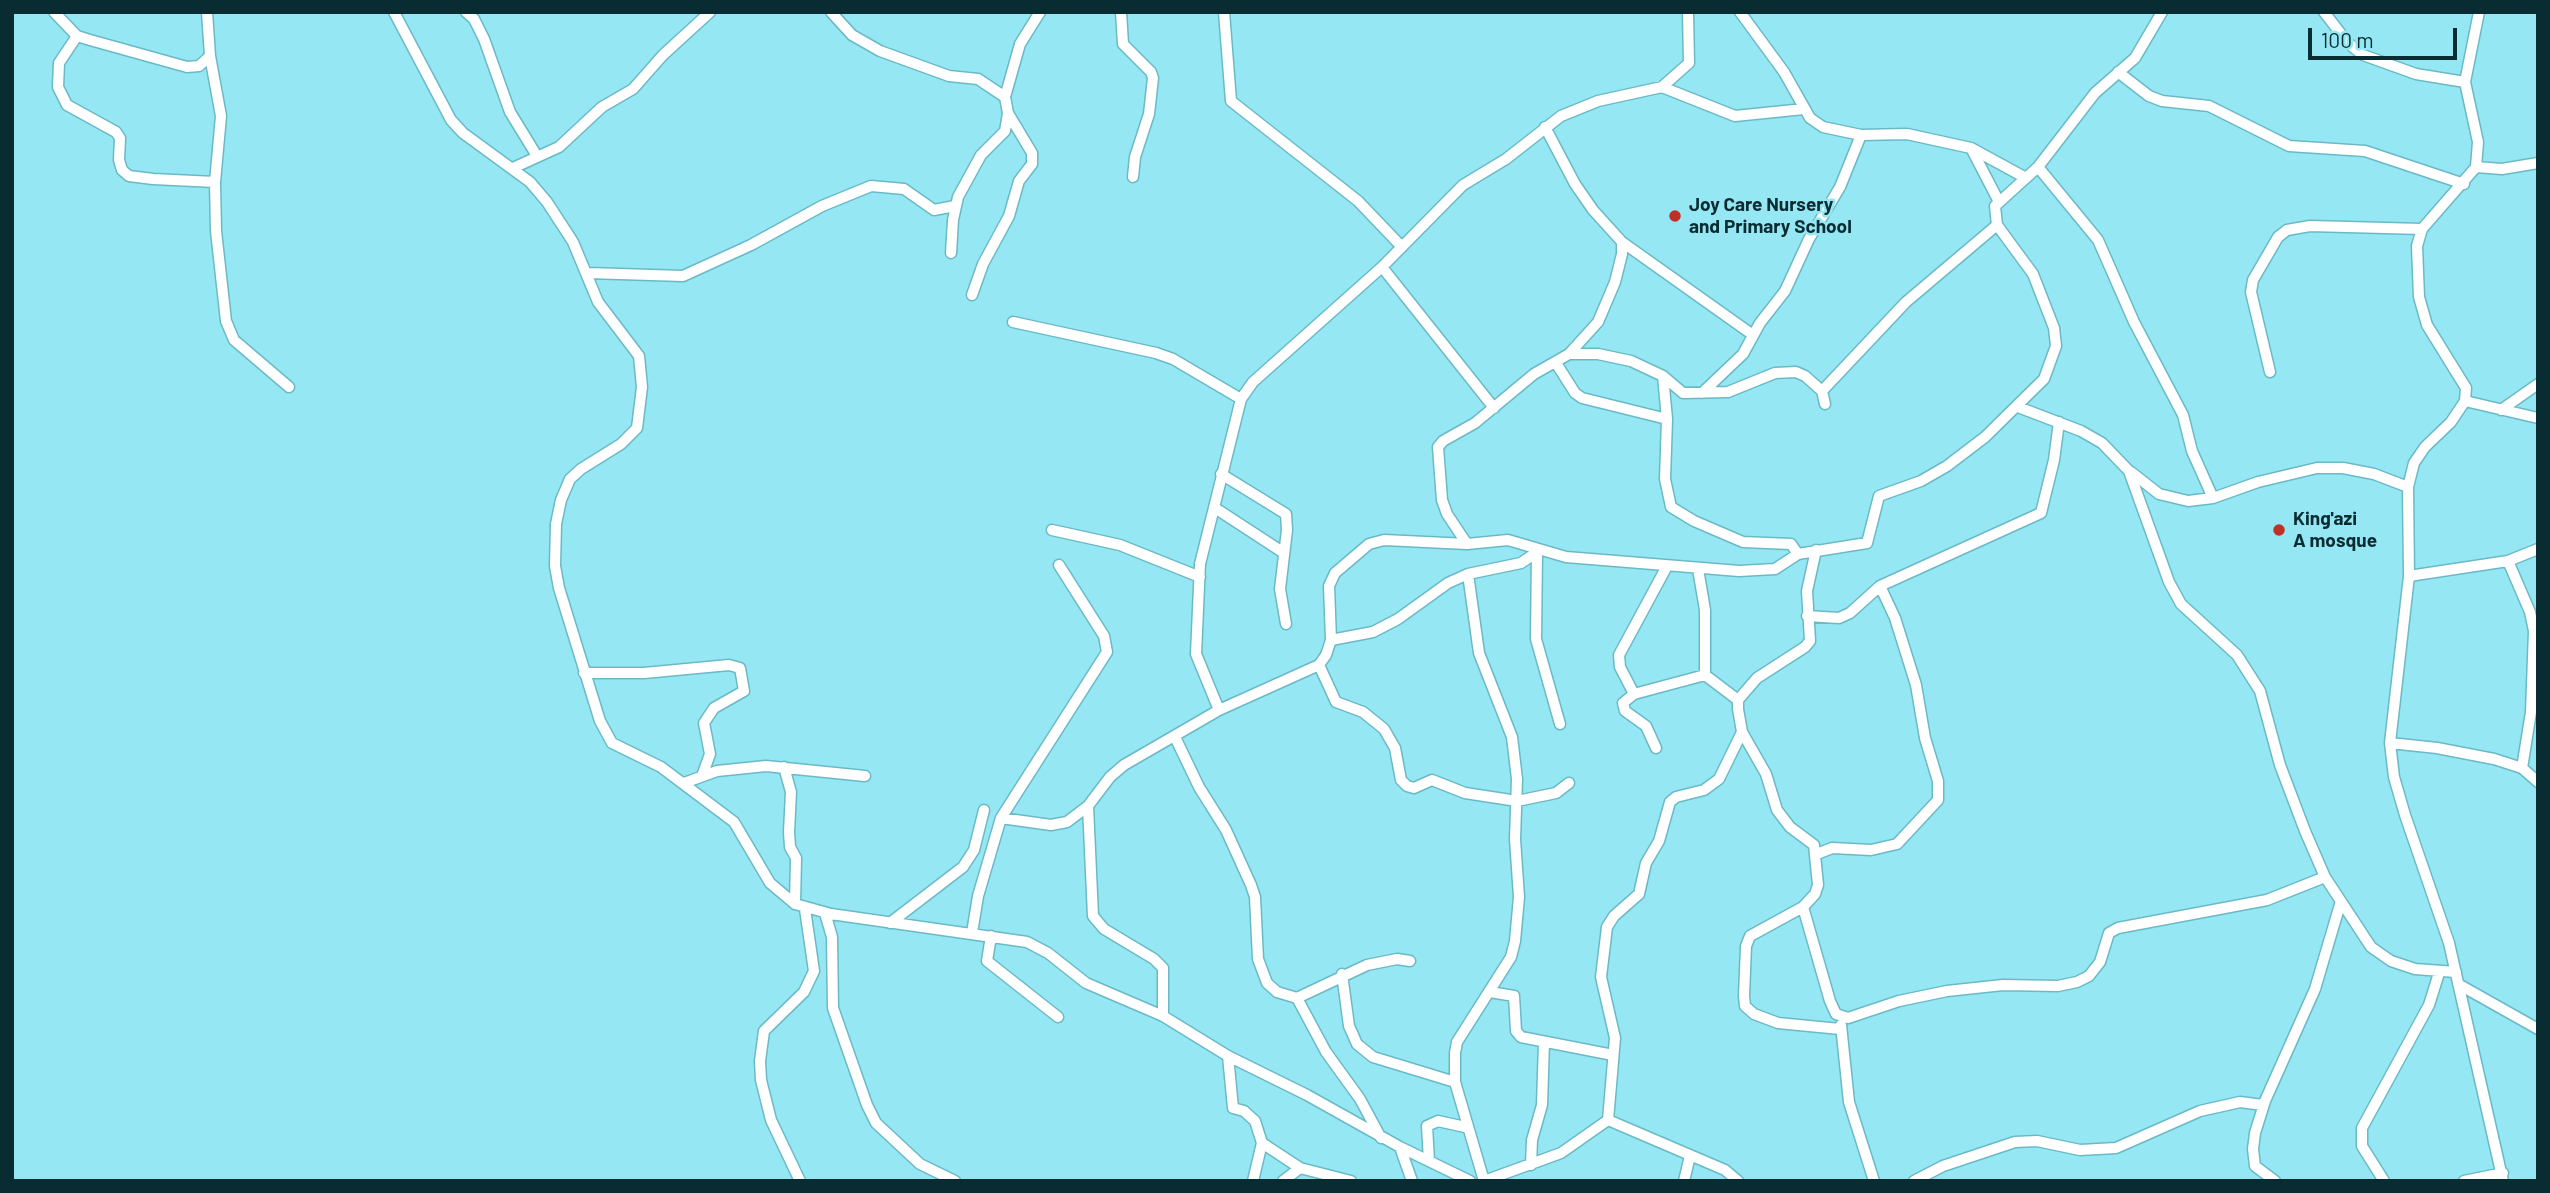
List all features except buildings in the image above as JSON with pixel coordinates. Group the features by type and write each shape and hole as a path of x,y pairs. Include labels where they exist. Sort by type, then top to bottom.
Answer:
{"street":[{"path":"54,12 77,36 187,67 199,66 210,57"},
{"path":"207,12 210,57 221,116 215,182 218,260 226,321 241,347 289,387"},
{"path":"394,12 451,120 463,133 530,181 547,202 573,242 598,302 639,356 642,387 640,418 633,434 581,469 570,480 561,500 555,566 584,673 600,721 612,743 661,767 734,822 770,883 800,907 825,913 1027,942 1048,953 1086,983 1163,1016 1228,1056 1307,1095 1382,1138 1471,1181"},
{"path":"466,12 474,19 484,39 510,112 537,156"},
{"path":"513,168 559,146 602,107 633,89 663,55 710,12"},
{"path":"831,12 852,35 880,51 949,76 978,79 1005,97"},
{"path":"951,253 955,206 981,155 1005,131 1008,113 1005,97 1020,44 1040,12"},
{"path":"1121,12 1123,44 1151,72 1153,78 1149,114 1135,157 1133,177"},
{"path":"1224,12 1231,101 1358,201 1402,247"},
{"path":"1219,710 1196,654 1195,622 1200,599 1200,564 1241,399 1267,368 1382,267 1463,185 1506,159 1562,116 1598,100 1662,87 1689,63 1688,12"},
{"path":"1740,12 1784,72 1804,109 1823,127 1861,135 1907,134 1971,148 2026,178"},
{"path":"1001,818 1051,825 1067,822 1088,806 1110,777 1124,765 1219,710 1319,665 1331,640 1329,586 1335,573 1369,544 1384,540 1467,544 1508,540 1538,551 1566,557 1666,568 1775,569 1798,555 1867,543 1875,503 1882,492 1921,481 1947,466 2018,407 2044,379 2056,346 2054,328 2038,286 1997,225 1994,217 1998,200 2038,166 2086,104 2146,44 2162,12"},
{"path":"2324,12 2348,43 2363,55 2416,74 2465,82"},
{"path":"2464,1181 2503,1177 2456,972 2394,777 2390,743 2409,576 2408,486 2414,463 2425,447 2451,422 2465,401 2466,388 2462,377 2427,325 2420,297 2416,257 2422,229 2464,184 2476,167 2478,142 2465,82 2479,12"},
{"path":"77,36 59,63 58,88 66,105 116,132 120,138 119,160 122,170 129,176 215,182"},
{"path":"2118,72 2149,96 2162,101 2209,106 2289,146 2365,152 2464,184"},
{"path":"1662,87 1735,116 1804,109"},
{"path":"972,295 984,264 1009,216 1019,181 1032,164 1032,153 1008,113"},
{"path":"1545,127 1593,210 1622,242 1753,335"},
{"path":"1702,394 1743,354 1785,290 1809,239 1840,187 1861,135"},
{"path":"1971,148 1998,200"},
{"path":"2476,167 2502,169 2538,163"},
{"path":"2038,166 2098,240 2134,322 2183,415 2192,451 2213,498"},
{"path":"588,273 683,276 822,206 871,186 889,185 904,189 934,210 955,206"},
{"path":"1822,391 1906,302 1997,225"},
{"path":"2270,372 2251,292 2253,280 2278,237 2287,230 2310,226 2422,229"},
{"path":"1467,544 1447,514 1442,500 1438,447 1494,408 1534,373 1569,354 1598,322 1615,282 1622,242"},
{"path":"1382,267 1494,408"},
{"path":"1013,322 1156,353 1173,359 1241,399"},
{"path":"1569,354 1611,356 1662,376 1678,392 1702,394 1742,389 1774,373 1787,372 1805,376 1822,391 1825,404"},
{"path":"1556,363 1575,393 1582,398 1667,419"},
{"path":"1662,376 1667,419 1665,479 1668,500 1674,511 1743,542 1791,544 1798,555"},
{"path":"2501,411 2538,384"},
{"path":"2465,401 2538,418"},
{"path":"2018,407 2059,422 2102,443 2129,471 2170,499 2188,501 2213,498 2258,482 2317,468 2343,468 2374,474 2408,486"},
{"path":"1807,616 1829,620 1839,618 1850,613 1880,586 2041,513 2054,460 2059,422"},
{"path":"2129,471 2169,582 2181,604 2237,655 2260,691 2288,789 2325,877 2371,947 2415,969 2439,973 2456,972"},
{"path":"1221,474 1286,514 1280,589 1286,624"},
{"path":"1215,508 1284,553"},
{"path":"1052,530 1120,545 1200,577"},
{"path":"1738,700 1757,678 1810,641 1807,591 1816,550"},
{"path":"2409,576 2508,561 2538,550"},
{"path":"1331,640 1373,632 1398,619 1448,583 1468,574 1506,568 1538,551"},
{"path":"1538,551 1536,639 1560,724"},
{"path":"2508,561 2530,612 2534,631 2531,712 2522,768"},
{"path":"972,933 978,896 1001,818 1107,652 1104,636 1059,565"},
{"path":"1634,694 1620,667 1619,655 1666,568"},
{"path":"1698,569 1705,610 1705,675"},
{"path":"1468,574 1479,653 1512,737 1520,897 1511,957 1457,1042 1455,1082 1465,1127 1484,1181 1561,1153 1608,1120 1614,1030 1601,977 1607,927 1614,916 1639,894 1646,863 1659,841 1670,802 1704,790 1719,779 1742,733"},
{"path":"1817,854 1832,848 1871,850 1897,844 1938,800 1938,781 1925,738 1916,685 1895,618 1880,586"},
{"path":"584,673 729,665 740,668 744,691 714,708 705,723 710,754 702,776"},
{"path":"1319,665 1336,702 1363,712 1384,729 1395,748 1401,780 1407,786 1414,788 1432,780 1465,793 1517,801 1556,793 1569,783"},
{"path":"1656,748 1646,726 1623,707 1634,694 1705,675"},
{"path":"1705,675 1738,700 1742,733 1766,774 1777,810 1790,827 1814,845 1817,854 1818,885 1815,894 1803,907 1750,936 1746,946 1745,1006 1754,1014 1778,1023 1840,1029"},
{"path":"1175,737 1199,787 1226,830 1251,885 1255,897 1258,959 1267,983 1277,992 1297,998 1342,974 1383,960 1410,961"},
{"path":"2390,743 2471,754 2522,768 2538,782"},
{"path":"684,783 741,767 784,767 865,776"},
{"path":"784,767 791,792 790,847 796,854 800,907 814,971 804,992 764,1031 760,1061 761,1080 771,1121 800,1181"},
{"path":"1088,806 1093,916 1104,929 1154,959 1163,968 1163,1016"},
{"path":"890,923 963,867 974,850 984,810"},
{"path":"1803,907 1830,1001 1836,1014 1841,1017 1947,991 2003,985 2058,986 2077,982 2089,976 2100,962 2109,933 2118,928 2267,900 2325,877"},
{"path":"2275,1181 2259,1171 2253,1158 2263,1105 2315,989 2341,901"},
{"path":"825,913 832,937 833,1008 876,1124 920,1164 955,1181"},
{"path":"990,936 987,961 1058,1017"},
{"path":"2384,1181 2362,1146 2362,1128 2429,1006 2439,973"},
{"path":"1342,974 1349,1026 1357,1044 1373,1057 1455,1082"},
{"path":"2458,984 2538,1030"},
{"path":"1490,992 1514,996 1517,1034 1544,1042 1614,1055"},
{"path":"1297,998 1326,1052 1360,1099 1382,1138"},
{"path":"1841,1017 1840,1029 1849,1102 1874,1181"},
{"path":"1531,1166 1532,1140 1542,1105 1544,1042"},
{"path":"1228,1056 1233,1108 1244,1111 1255,1121 1262,1143 1253,1181"},
{"path":"1914,1181 1943,1166 2015,1142 2037,1141 2080,1150 2116,1147 2200,1111 2240,1102 2263,1105"},
{"path":"1608,1120 1725,1170 1738,1181"},
{"path":"1429,1161 1427,1126 1437,1121 1465,1127"},
{"path":"1262,1143 1300,1168 1351,1181"},
{"path":"1400,1147 1412,1181"},
{"path":"1684,1181 1690,1156"},
{"path":"1283,1181 1300,1168"}],"place":[{"name":"Joy Care Nursery and Primary School","path":"1675,216"},
{"name":"King'azi A mosque","path":"2279,530"}]}
